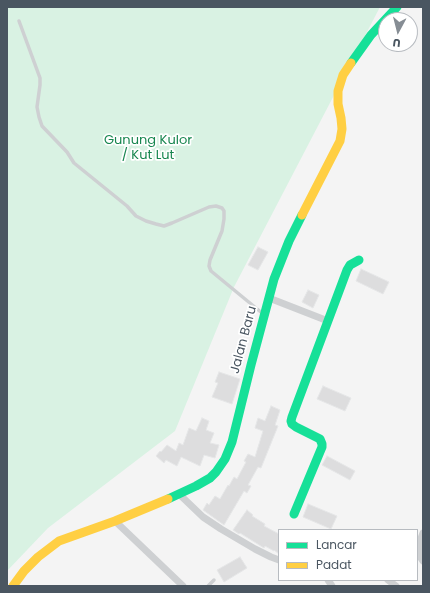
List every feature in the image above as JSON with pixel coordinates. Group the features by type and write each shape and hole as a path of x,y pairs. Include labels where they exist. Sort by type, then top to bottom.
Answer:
{"street":[{"name":"Jalan Baru","path":"12,586 38,557 59,541 115,521 196,486 210,478 225,459 234,435 251,365 281,260 289,241 340,141 342,129 338,104 338,91 343,75 371,35 397,7"},
{"path":"294,514 322,444 320,439 292,424 292,417 347,270 350,265 359,260"},
{"path":"269,298 328,321"},
{"path":"179,494 221,530 278,560"},
{"path":"115,521 183,586"},
{"path":"423,533 419,544 421,558 423,561"}],"lane":[{"path":"18,21 40,78 37,107 42,126 67,152 74,162 127,206 136,216 146,221 164,226 172,224 209,207 216,206 222,208 224,211 224,219 222,231 210,260 209,266 211,271 265,315"},
{"path":"208,586 214,580"}],"green space":[{"name":"Gunung Kulor / Kut Lut","path":"7,7 380,7 234,287 175,431 48,528 7,571"}],"building":[{"path":"258,247 268,252 258,270 248,265"},
{"path":"361,269 389,282 383,294 356,281"},
{"path":"308,290 319,295 313,308 302,302"},
{"path":"219,372 240,379 232,404 212,397 218,383 215,382"},
{"path":"323,386 351,398 345,411 317,399"},
{"path":"271,406 280,410 275,425 278,426 261,468 258,467 248,485 251,486 247,493 244,491 224,525 203,510 207,503 209,505 215,496 220,499 234,477 237,479 246,462 244,461 248,454 255,457 263,431 255,428 258,418 265,421"},
{"path":"202,418 209,421 206,430 214,433 210,443 219,445 215,458 204,455 200,466 181,457 177,466 166,460 164,463 156,456 167,445 176,451 179,443 183,445 189,428 196,431"},
{"path":"327,456 355,471 350,480 322,465"},
{"path":"308,504 337,516 331,529 303,517"},
{"path":"247,510 253,515 252,516 265,524 264,526 278,533 278,553 265,546 264,548 233,530"},
{"path":"240,557 247,568 224,582 217,570"}],"traffic: fast":[{"path":"351,63 371,35 397,7"},
{"path":"168,499 210,478 225,459 232,442 274,279 289,241 302,215"},
{"path":"294,514 322,444 320,439 292,424 292,417 347,270 350,265 359,260"}],"traffic: slow":[{"path":"302,215 340,141 342,129 338,104 338,91 343,75 351,63"},
{"path":"13,586 24,571 38,557 59,541 115,521 168,499"}]}
